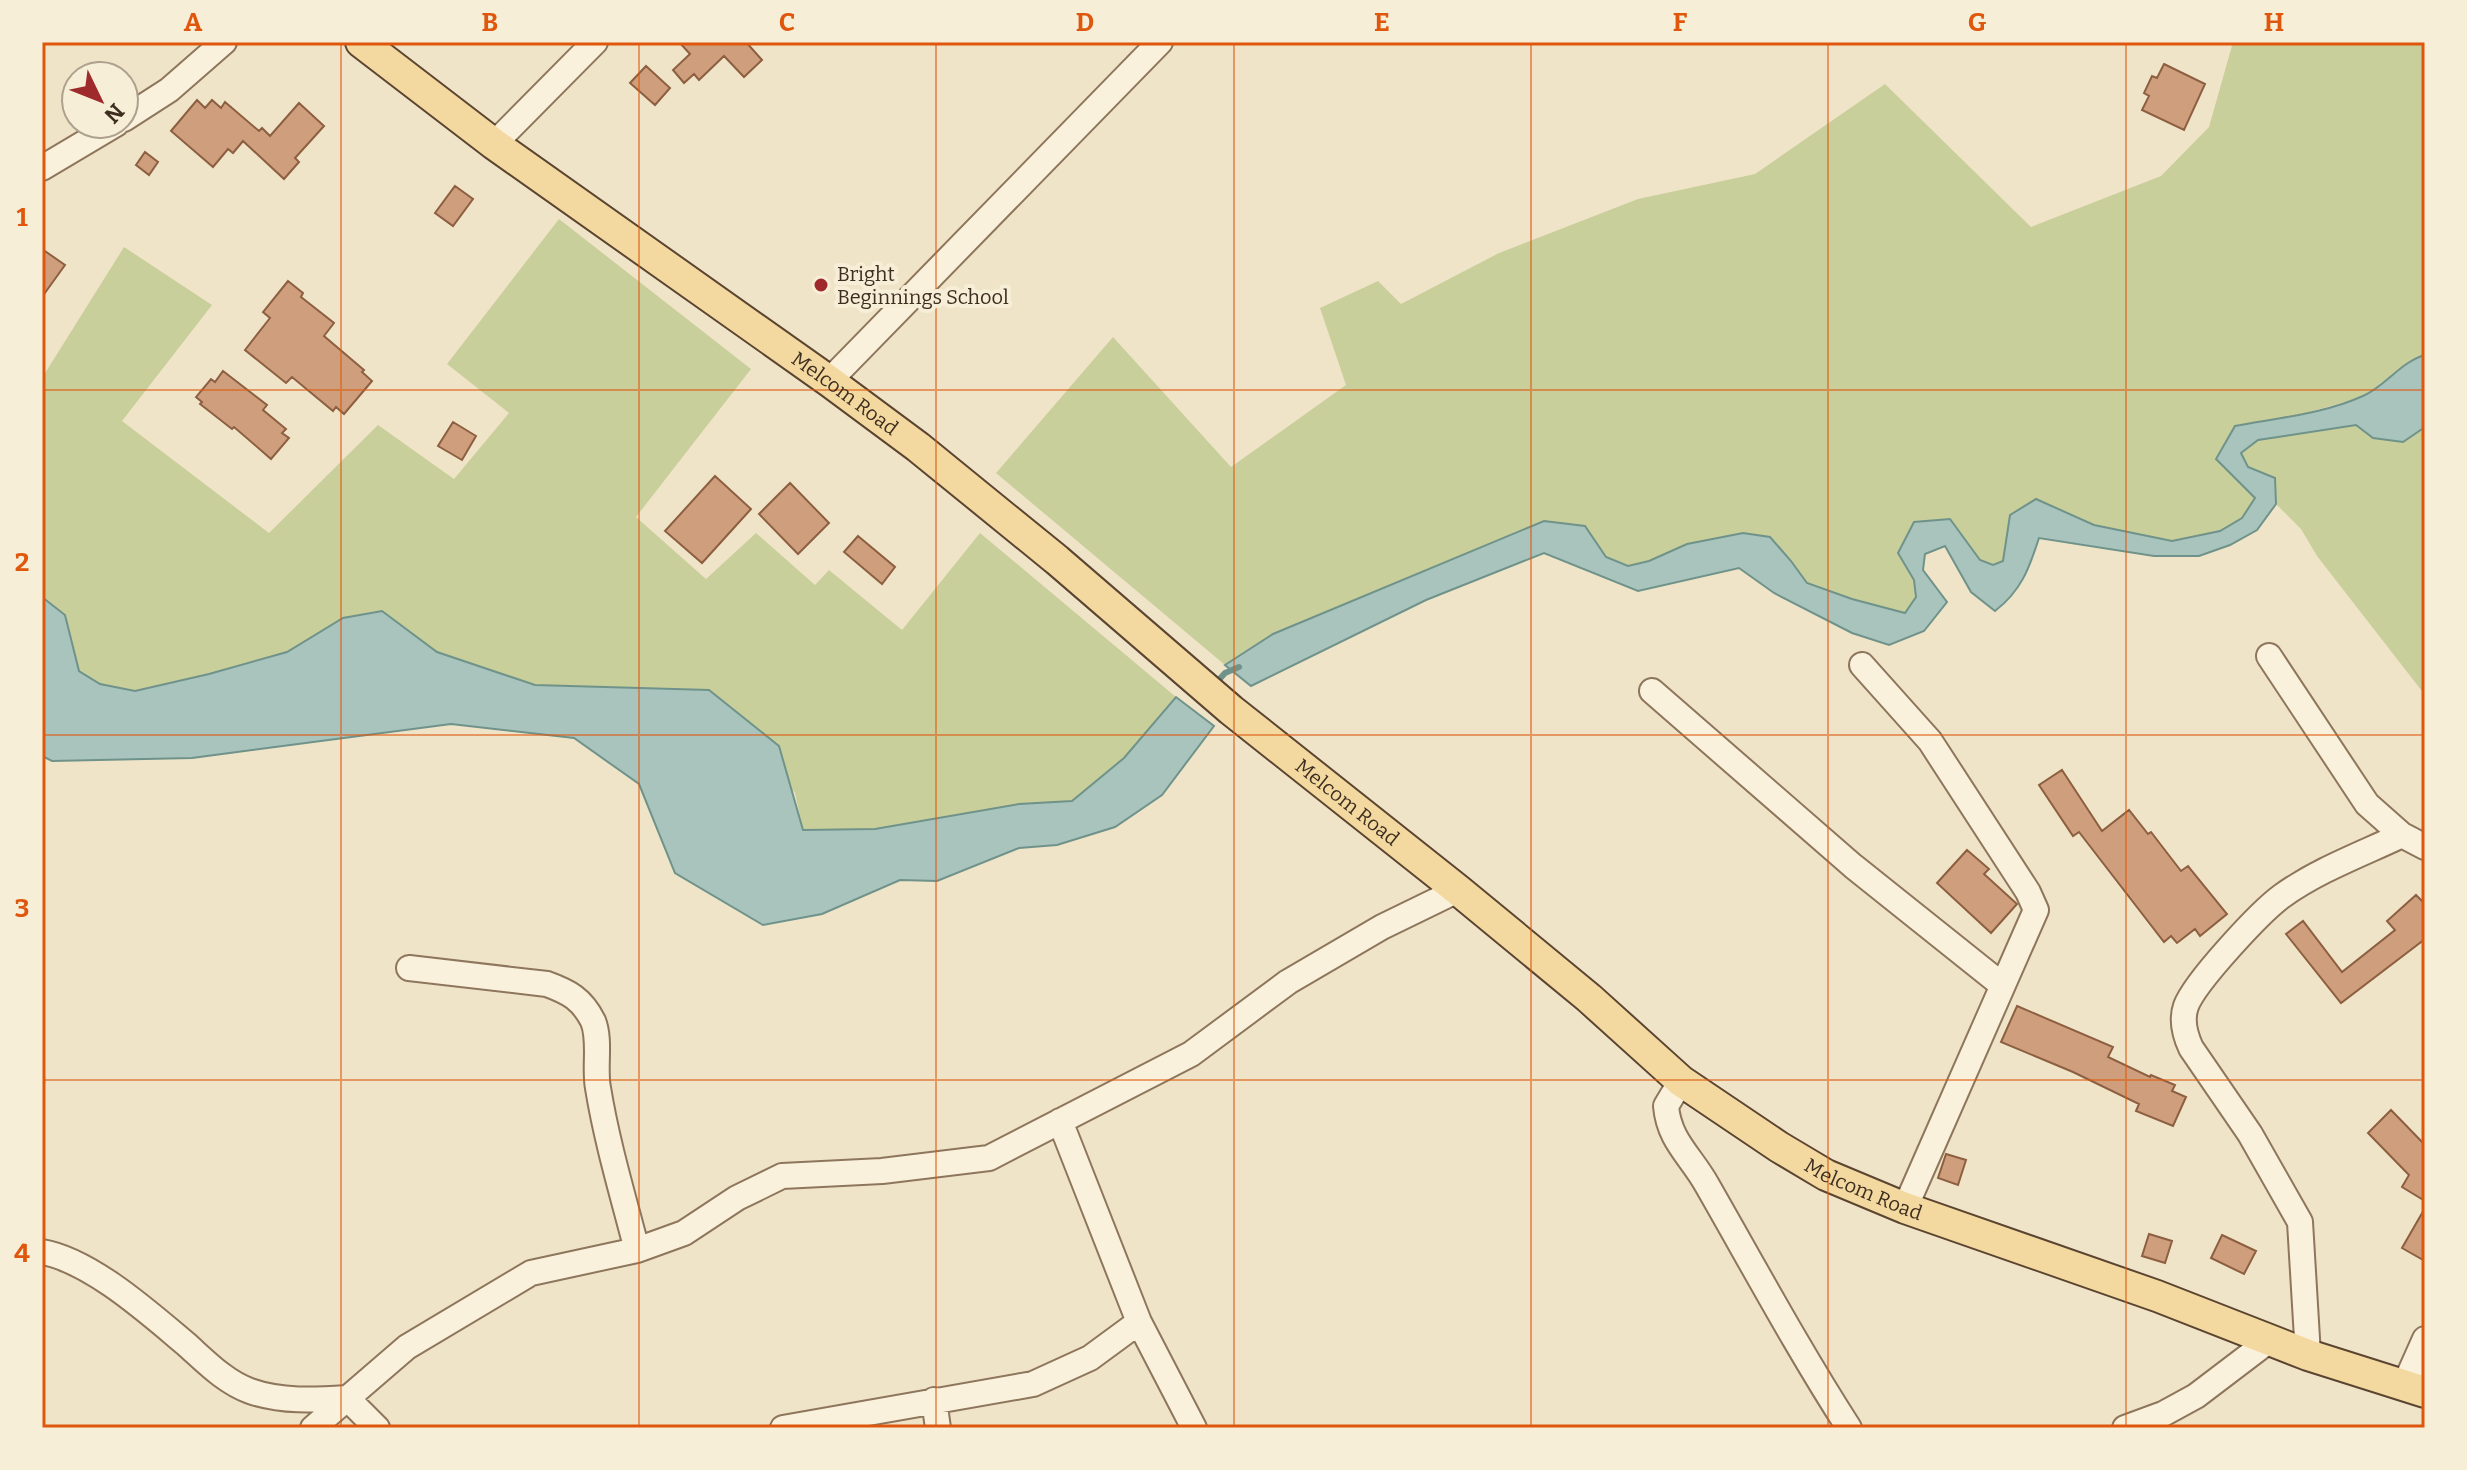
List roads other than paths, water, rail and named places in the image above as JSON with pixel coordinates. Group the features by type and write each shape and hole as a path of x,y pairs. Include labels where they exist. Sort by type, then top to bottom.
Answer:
{"main road":[{"name":"Melcom Road","path":"361,42 494,144 918,447 1057,560 1231,710 1589,998 1681,1081 1779,1147 1826,1175 1905,1208 2308,1355 2415,1389"}],"street":[{"path":"140,109 169,90 224,42"},
{"path":"494,144 595,42"},
{"path":"829,381 1160,42"},
{"path":"42,168 89,140"},
{"path":"2269,656 2367,804 2402,835 2425,847"},
{"path":"1862,665 1930,741 2034,903 2035,917 1905,1208"},
{"path":"1652,691 1853,866 2002,985"},
{"path":"2308,1355 2300,1222 2250,1134 2191,1048 2185,1034 2185,1007 2235,942 2282,896 2402,835"},
{"path":"313,1428 407,1347 531,1273 637,1250 684,1233 737,1198 782,1176 882,1171 989,1158 1191,1054 1288,982 1382,927 1458,890"},
{"path":"409,968 547,984 581,1001 595,1024 597,1084 637,1250"},
{"path":"1681,1081 1666,1106 1672,1135 1704,1178 1768,1295 1849,1428"},
{"path":"1060,1121 1139,1322 1194,1428"},
{"path":"42,1252 55,1255 117,1288 219,1374 250,1391 302,1401 347,1398 377,1428"},
{"path":"783,1428 1033,1384 1090,1358 1139,1322"},
{"path":"2125,1428 2163,1414 2196,1396 2271,1339"},
{"path":"2415,1389 2425,1339"},
{"path":"934,1400 938,1428"}],"water":[{"path":"2425,355 2425,427 2403,442 2373,438 2356,425 2258,440 2241,453 2248,467 2275,478 2276,504 2257,530 2230,545 2199,556 2154,556 2039,538 2023,579 1995,611 1971,592 1945,546 1925,554 1923,570 1947,602 1924,631 1889,645 1852,633 1774,593 1739,568 1638,591 1544,553 1426,600 1251,686 1225,665 1273,634 1544,521 1585,526 1606,557 1628,566 1649,561 1687,544 1743,533 1770,537 1807,583 1905,613 1916,597 1914,580 1898,553 1914,522 1950,519 1980,560 1993,565 2003,561 2010,515 2036,499 2094,525 2172,541 2220,531 2242,518 2255,498 2216,459 2235,426 2300,415 2348,402 2371,392 2408,363"},
{"path":"42,597 65,615 79,671 100,684 135,691 287,652 343,618 382,611 437,652 535,685 709,690 779,746 803,830 875,829 1019,804 1072,801 1124,758 1176,697 1214,726 1162,795 1115,827 1057,845 1019,848 937,881 900,880 822,914 763,925 675,873 639,784 574,738 451,724 192,758 52,761 42,756"}],"waterway":[{"path":"1216,683 1225,673 1239,667"}],"place":[{"name":"Bright Beginnings School","path":"821,285"}]}
